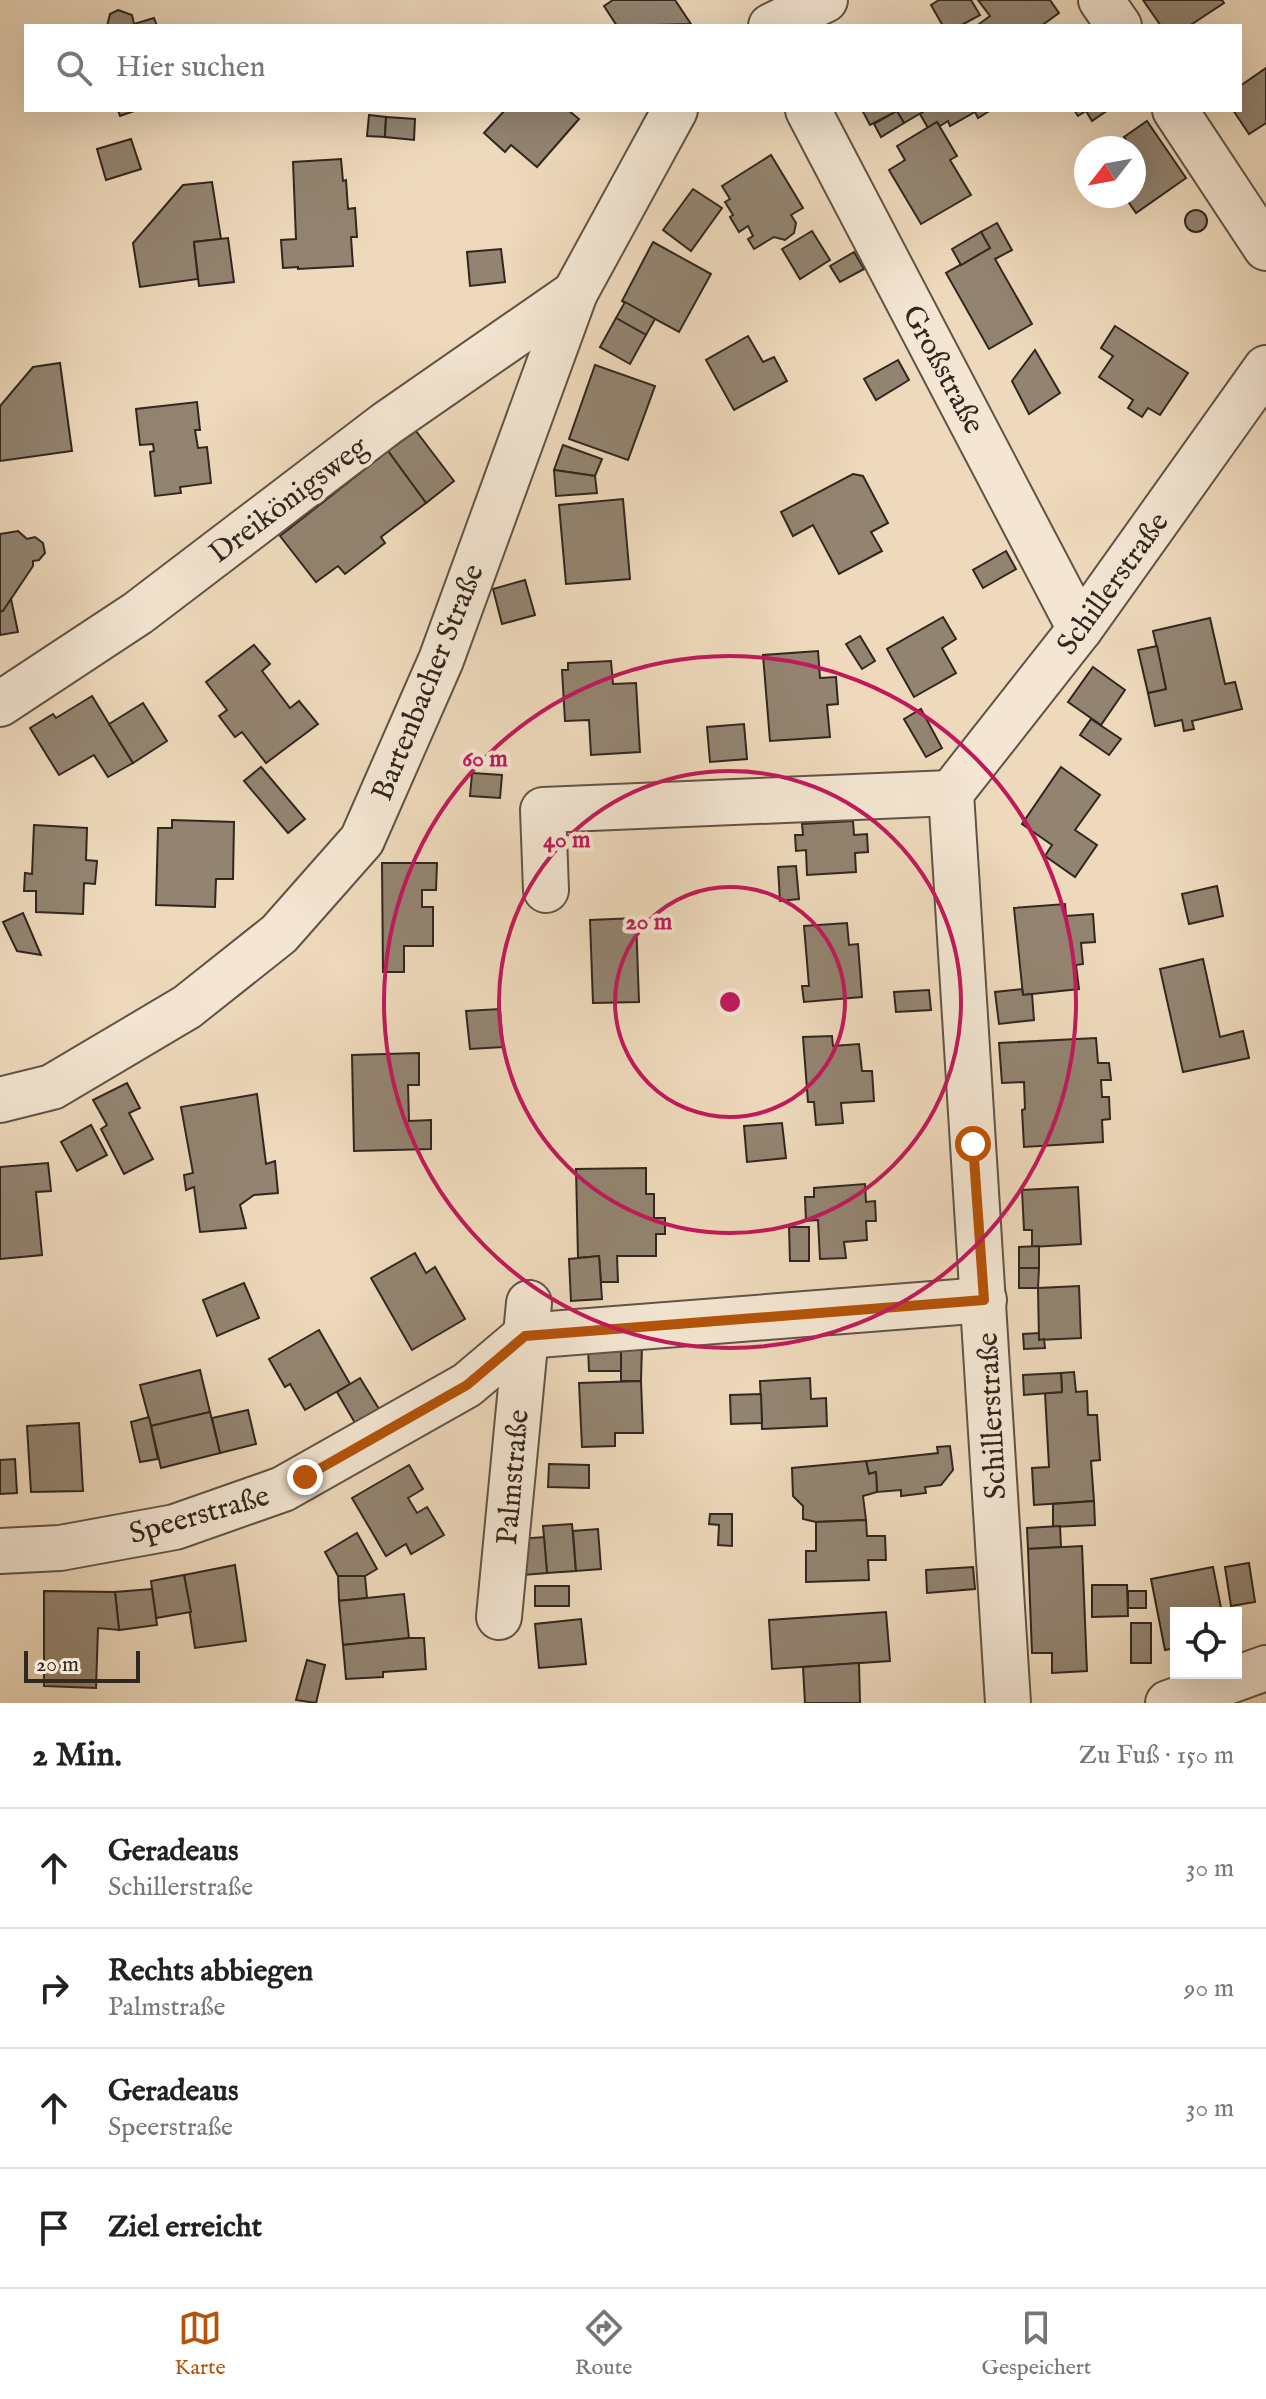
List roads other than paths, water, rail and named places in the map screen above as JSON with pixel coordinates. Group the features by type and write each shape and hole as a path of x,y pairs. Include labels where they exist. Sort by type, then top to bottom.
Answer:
{"street":[{"path":"775,24 825,0"},
{"path":"1101,0 1118,24"},
{"name":"Bartenbacher Straße","path":"0,1100 52,1087 187,1007 279,934 362,840 441,660 575,293 674,112"},
{"name":"Großstraße","path":"809,112 1080,629"},
{"path":"1176,112 1266,248"},
{"name":"Dreikönigsweg","path":"0,704 138,613 386,424 575,293"},
{"name":"Schillerstraße","path":"1008,1703 951,793 1080,629 1266,368"},
{"path":"546,890 543,810 951,793"},
{"path":"527,1320 984,1300"},
{"name":"Palmstraße","path":"467,1385 527,1320"},
{"name":"Palmstraße","path":"499,1617 527,1320"},
{"name":"Speerstraße","path":"0,1551 60,1548 175,1527 278,1491 467,1385"},
{"path":"1168,1703 1266,1668"}]}
